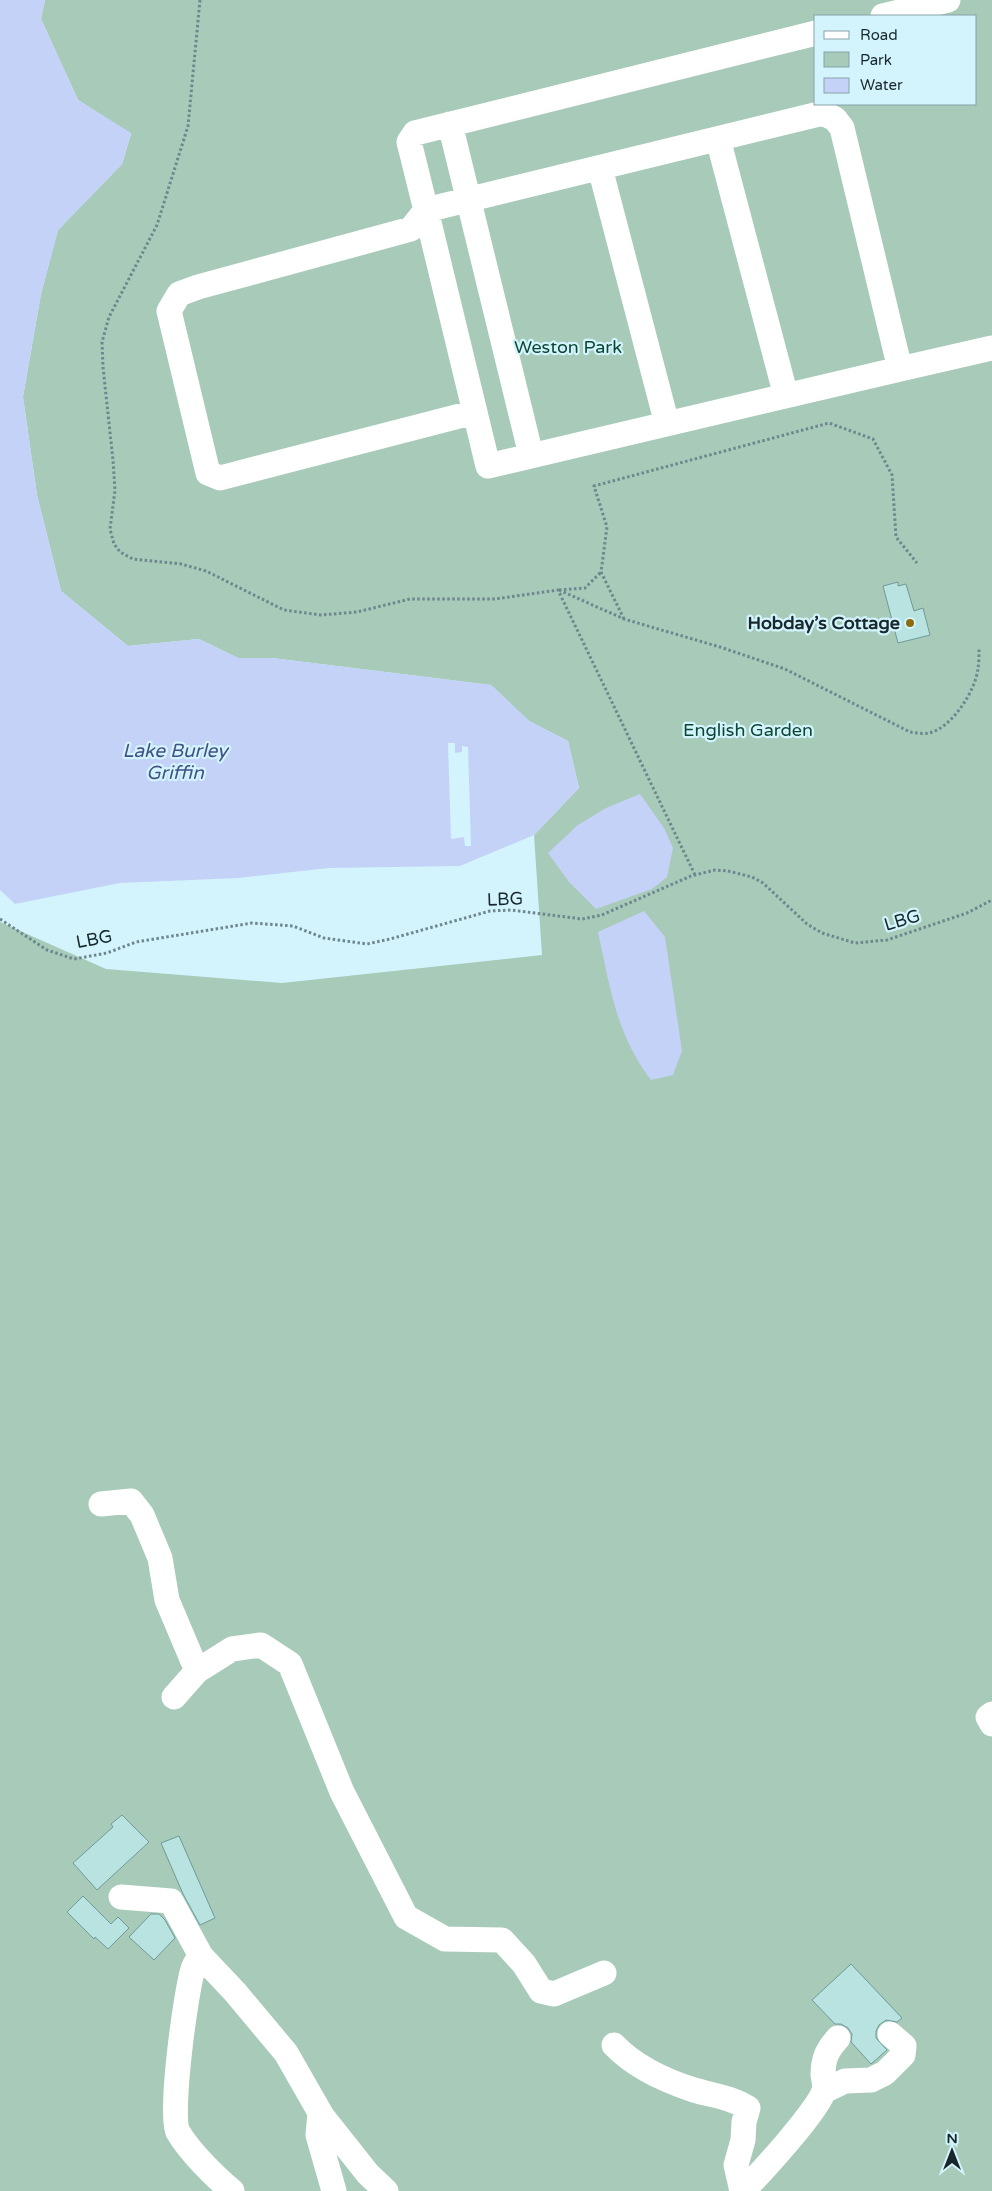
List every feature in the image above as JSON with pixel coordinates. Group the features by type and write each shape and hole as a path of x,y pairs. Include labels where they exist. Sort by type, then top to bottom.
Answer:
{"lane":[{"path":"887,15 948,0"},
{"path":"814,33 415,133 409,142 488,466 992,348"},
{"path":"475,412 220,478 208,473 169,311 180,294 411,229 426,210 823,114 835,119 842,128 900,369"},
{"path":"450,124 532,456"},
{"path":"718,139 786,396"},
{"path":"600,168 666,424"},
{"path":"101,1504 131,1501 142,1516 160,1558 167,1600 197,1671"},
{"path":"174,1697 197,1671 232,1649 261,1645 290,1664 342,1792 406,1917 445,1939 502,1940 524,1964 541,1991 554,1994 604,1973"},
{"path":"992,1714 988,1718 992,1724"},
{"path":"122,1898 171,1901 201,1956 235,1992 286,2054 320,2113 368,2174 386,2191"},
{"path":"201,1956 193,1967 185,2010 176,2091 177,2130 212,2174 232,2191"},
{"path":"824,2091 845,2081 871,2080 885,2073 903,2055 904,2046 890,2034"},
{"path":"614,2044 624,2055 651,2072 694,2090 735,2100 748,2108 744,2122 743,2140 736,2165 742,2191 760,2175 815,2106 824,2091 823,2067 826,2051 838,2038"},
{"path":"320,2113 318,2135 334,2191"}],"path":[{"path":"200,0 188,126 157,225 109,317 102,342 114,480 110,529 112,539 117,548 124,555 134,560 181,564 206,571 284,610 321,615 357,612 410,599 495,599 585,588 601,572"},
{"path":"624,619 601,572 607,527 594,486 830,423 873,439 892,475 896,537 918,563"},
{"path":"558,590 624,619 720,647 785,669 910,732 919,734 930,733 940,728 967,700 978,670 979,648"},
{"path":"558,590 695,875"},
{"name":"LBG","path":"0,919 47,950 74,959 107,953 136,942 252,923 293,926 324,938 367,944 490,911 510,910 561,918 582,919 602,915 695,875 722,870 740,873 763,883 807,924 822,933 855,943 887,940 967,914 992,900"}],"green space":[{"path":"45,0 992,0 992,2191 0,2191 0,922 106,969 282,983 542,955 534,835 579,788 568,741 529,721 491,685 272,658 238,658 199,639 128,646 61,591 37,495 23,397 41,294 58,230 122,164 131,134 78,100 41,19"}],"water":[{"name":"Lake Burley Griffin","path":"0,0 45,0 41,19 78,100 131,133 122,164 58,230 41,294 23,397 37,495 61,591 128,646 199,639 238,658 272,658 491,685 529,721 568,741 579,788 534,835 460,866 329,868 239,878 120,883 15,904 0,890"},
{"path":"640,794 664,828 673,848 667,877 652,889 596,909 569,882 548,853 578,825 606,808"},
{"path":"644,911 665,937 682,1051 673,1075 651,1080 639,1063 622,1027 611,991 598,932"}],"pier":[{"path":"448,743 455,743 455,753 462,752 462,746 468,747 471,846 465,846 464,837 451,839"}],"building":[{"name":"Hobday’s Cottage","path":"898,582 898,586 906,584 914,611 923,608 930,635 898,643 883,586"},
{"path":"122,1815 149,1842 97,1890 73,1863 113,1827 111,1824"},
{"path":"179,1836 215,1918 200,1925 183,1894 161,1843"},
{"path":"83,1896 111,1924 118,1917 129,1928 108,1949 95,1937 94,1939 67,1912"},
{"path":"151,1914 159,1914 165,1920 175,1938 154,1960 129,1937"},
{"path":"851,1964 902,2018 897,2022 886,2020 879,2025 876,2031 876,2038 887,2050 871,2064 851,2042 852,2034 848,2028 841,2024 835,2024 812,2000"}],"place":[{"name":"Hobday’s Cottage","path":"910,623"}],"park label":[{"name":"Weston Park","path":"568,347"},
{"name":"English Garden","path":"748,730"}]}
